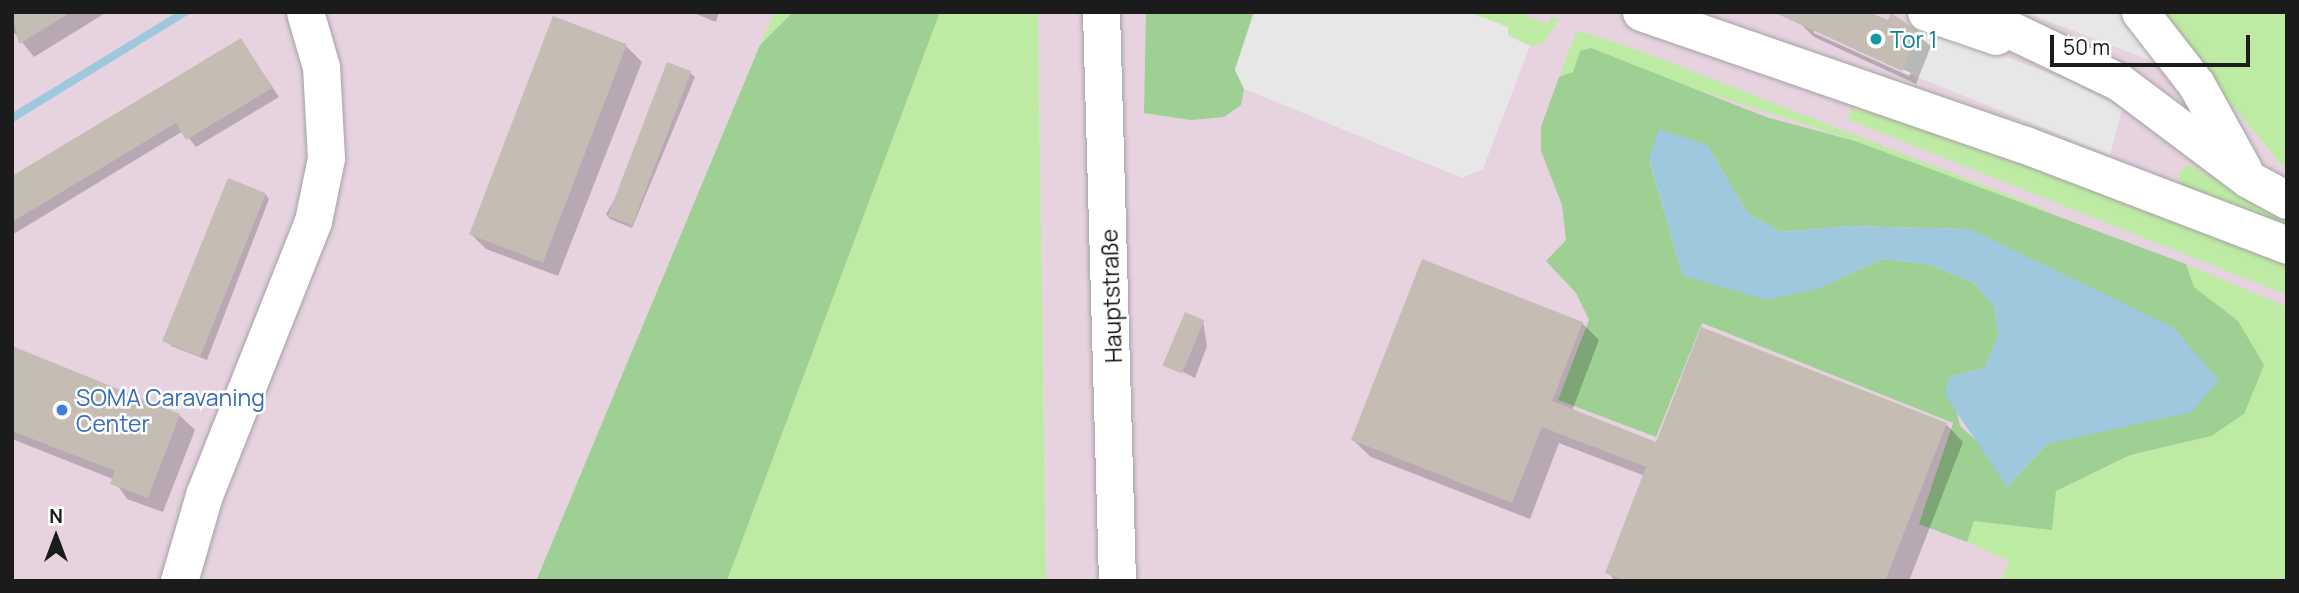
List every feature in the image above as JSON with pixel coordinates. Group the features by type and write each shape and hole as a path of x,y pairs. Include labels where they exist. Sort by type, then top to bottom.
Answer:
{"street":[{"path":"179,581 204,495 313,221 323,170 321,67 305,12"},
{"name":"Hauptstraße","path":"1101,12 1117,581"},
{"path":"1641,12 1718,43 1780,76 1891,119 1961,127 2023,144 2287,246"},
{"path":"1926,12 1984,35 2018,38"},
{"path":"1973,12 2018,38 2119,82 2248,179 2287,200"},
{"path":"2140,12 2196,84 2248,179"},
{"path":"159,581 204,495"}],"shaded area":[{"path":"12,12 774,12 536,581 12,581"},
{"path":"1038,12 2154,12 2287,171 2287,581 1046,581"},
{"path":"1254,12 1469,12 1508,27 1508,36 1530,46 1483,169 1462,178 1244,89 1235,70"},
{"path":"2024,12 2129,12 2163,65"},
{"path":"1920,24 2069,81 2122,109 2110,155 1902,71"}],"green space":[{"path":"774,12 793,12 760,45"},
{"path":"793,12 940,12 727,581 536,581 760,45"},
{"path":"940,12 1038,12 1046,581 727,581"},
{"path":"1146,12 1254,12 1235,69 1244,89 1241,105 1224,117 1191,120 1144,113"},
{"path":"1469,12 1518,12 1548,24 1552,16 1559,19 1542,44 1530,46"},
{"path":"2154,12 2287,12 2287,171"},
{"path":"1577,30 1646,53 2052,212 2008,202 1855,141 1580,51 1573,72 1559,77"},
{"path":"1591,48 1766,117 1855,141 2186,264 2194,287 2238,321 2264,365 2244,414 2211,436 2130,455 2056,491 2052,530 1974,521 1967,542 1919,524 1953,423 1702,323 1656,437 1558,400 1589,320 1576,293 1546,261 1566,240 1562,205 1541,151 1541,127 1559,77 1573,72 1580,51","holes":["1707,145 1748,214 1782,232 1848,226 1970,229 2115,426 2047,444 2007,487 1987,450 1960,426 1949,377 1985,368 1998,335 1995,308 1973,282 1927,264 1882,259 1820,288 1683,276 1649,160"]},
{"path":"1852,108 1941,131 2287,260 2287,295 1847,119"},
{"path":"2188,164 2287,219 2287,230 2179,185 2179,172"},
{"path":"2186,264 2287,307 2287,581 2001,581 2009,561 1967,542 1974,521 2051,530 2056,491 2130,455 2211,436 2238,321 2194,287"}],"water":[{"path":"1659,129 1707,145 1748,214 1782,232 1848,226 1970,229 2173,327 2219,380 2192,412 2047,444 2007,487 1945,395 1949,377 1985,368 1998,335 1995,308 1973,282 1927,264 1882,259 1820,288 1767,300 1683,276 1649,159"}],"building":[{"path":"12,12 71,12 19,44"},
{"name":"Tor 1","path":"1773,12 1868,12 1888,20 1891,13 1918,31 1902,71"},
{"path":"553,16 627,44 543,263 469,234"},
{"path":"241,38 272,88 186,140 176,123 12,222 12,176"},
{"path":"667,62 691,71 632,225 608,216"},
{"path":"228,178 266,193 200,357 162,341"},
{"path":"1422,259 1583,322 1552,401 1656,442 1701,327 1947,423 1885,581 1626,581 1605,573 1646,467 1542,427 1512,503 1351,440"},
{"path":"1185,312 1204,320 1182,374 1162,365"},
{"path":"12,346 180,414 148,498 110,484 115,471 12,431"}],"waterway":[{"path":"12,118 185,12"}],"place":[{"name":"Tor 1","path":"1876,39"},
{"name":"SOMA Caravaning Center","path":"62,410"}]}
